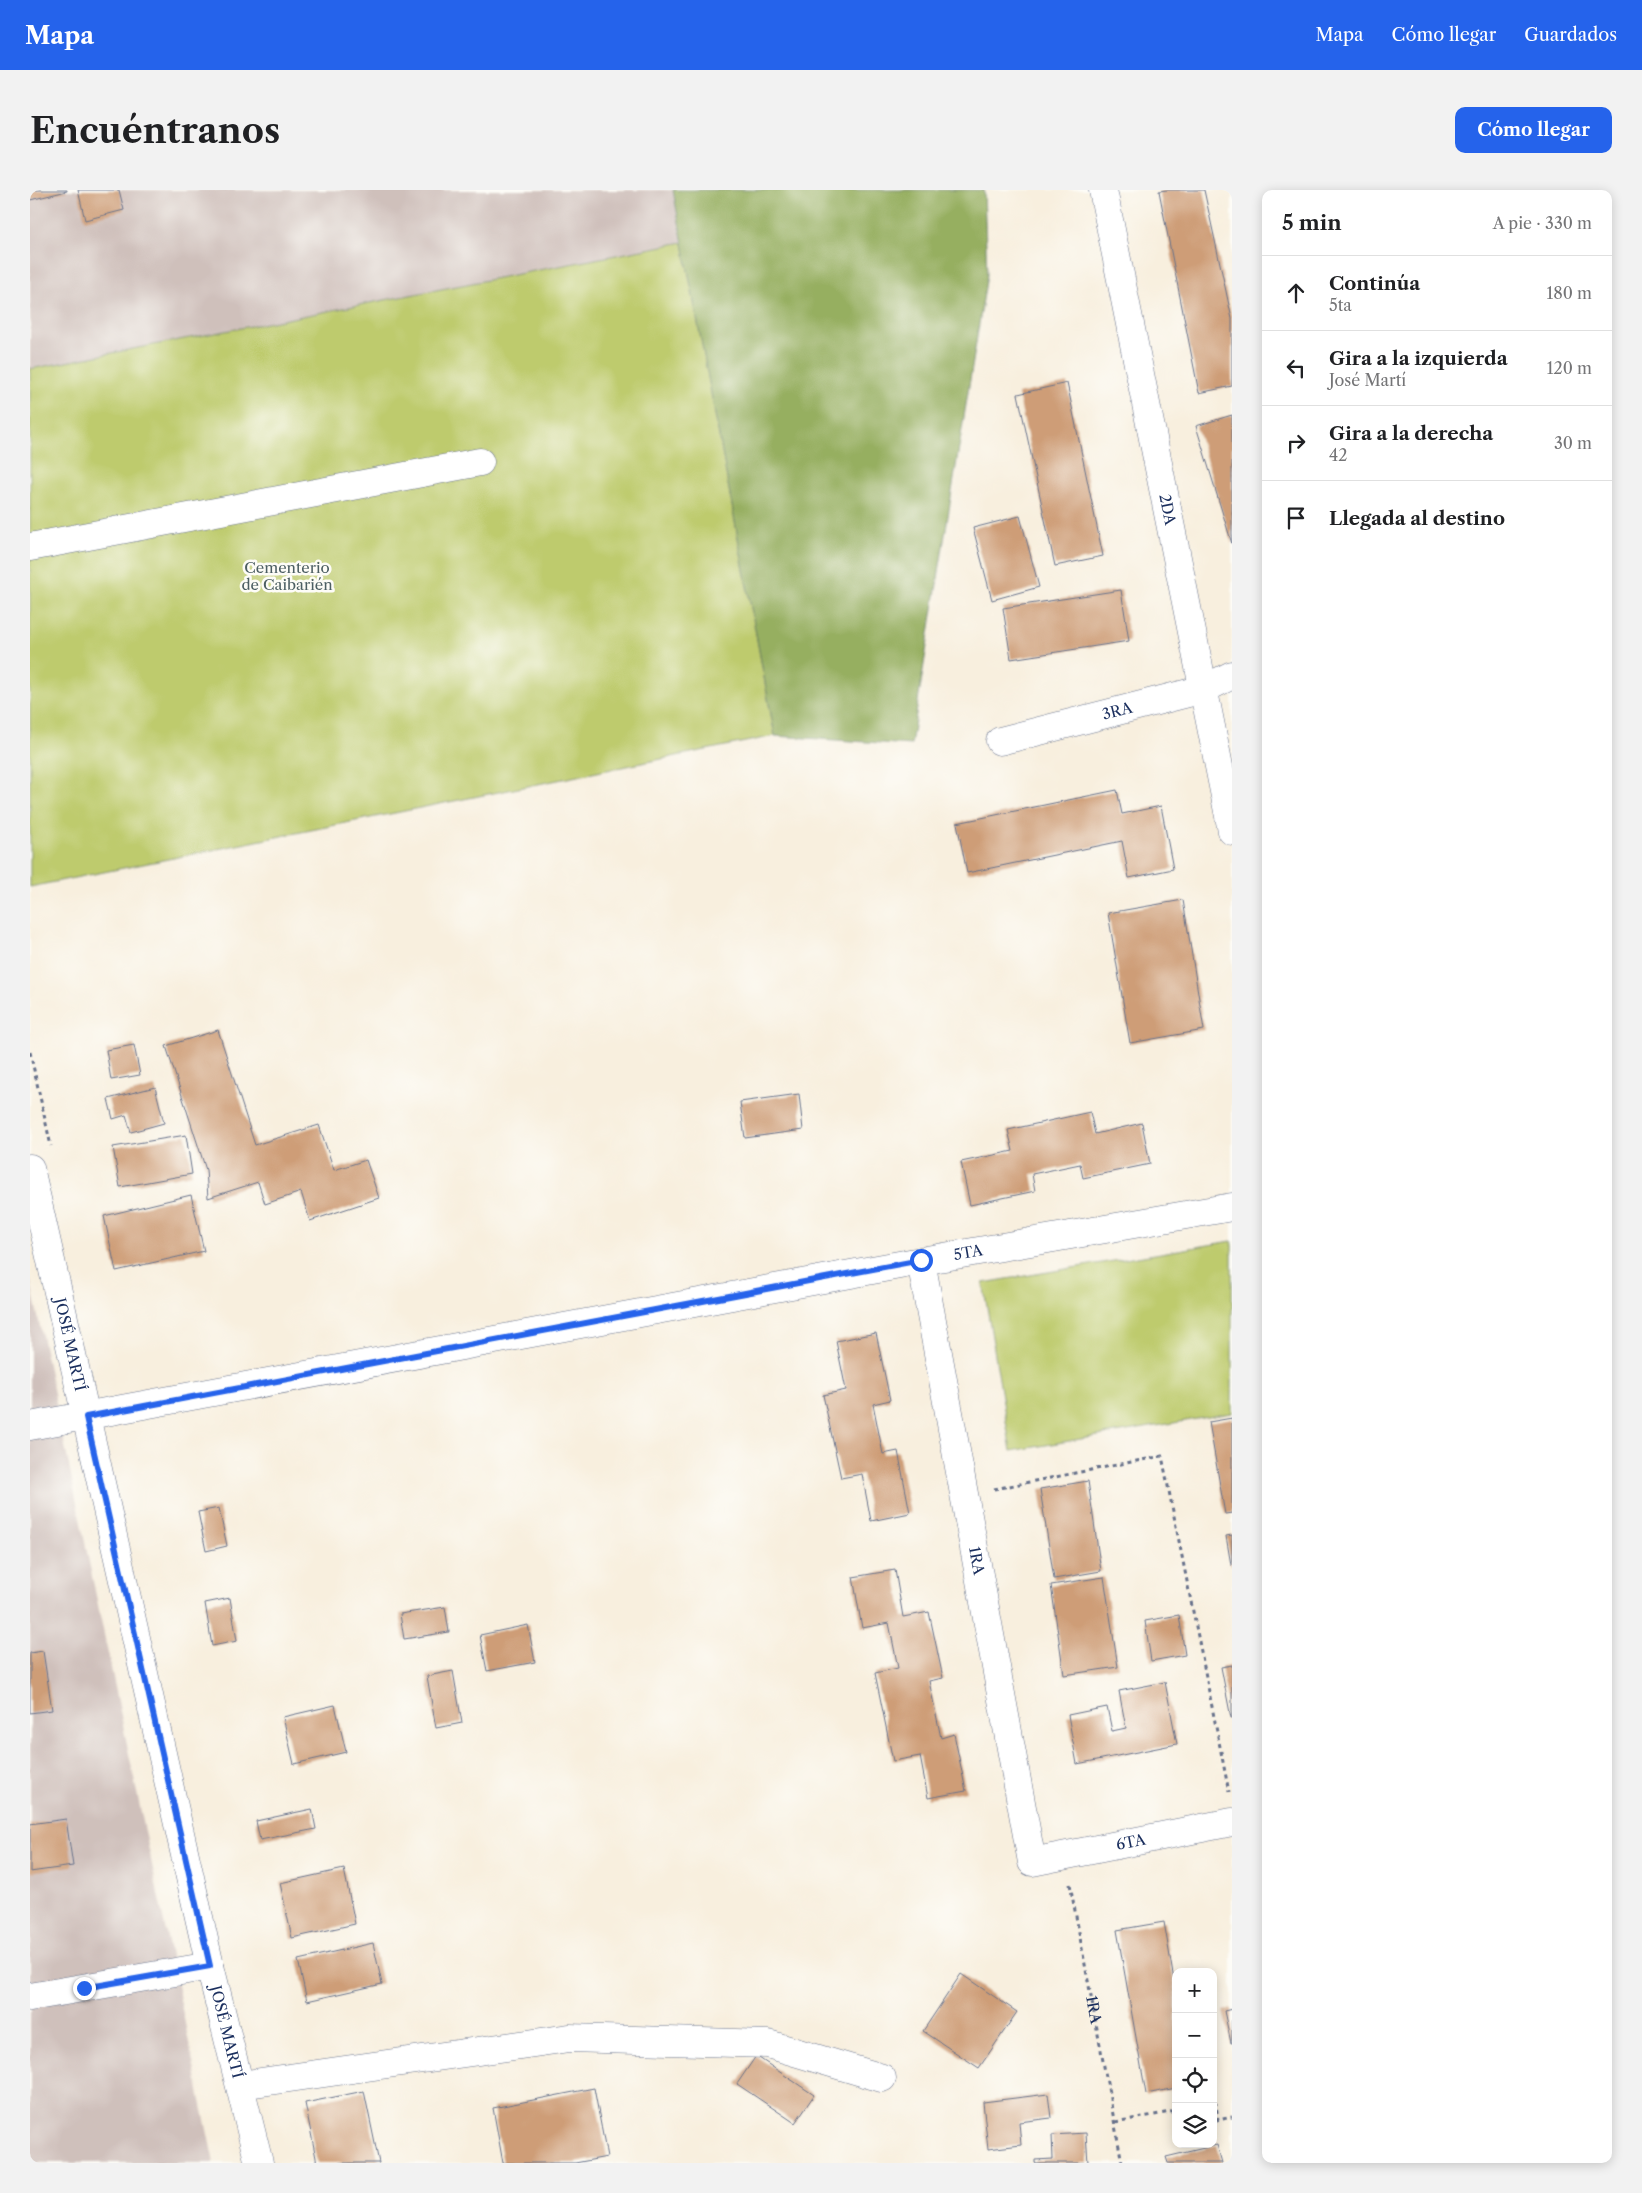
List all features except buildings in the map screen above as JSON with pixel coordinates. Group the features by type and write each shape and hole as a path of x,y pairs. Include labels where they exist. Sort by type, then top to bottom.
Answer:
{"street":[{"name":"2DA","path":"1103,190 1232,831"},
{"path":"30,546 480,462"},
{"name":"3RA","path":"1000,741 1204,689 1232,675"},
{"name":"JOSÉ MARTÍ","path":"30,1168 210,1966 259,2163"},
{"name":"5TA","path":"30,1426 1227,1205"},
{"name":"1RA","path":"921,1260 1032,1862"},
{"name":"6TA","path":"1032,1862 1065,1857 1231,1810"},
{"path":"30,1997 210,1966"},
{"path":"240,2085 569,2038 768,2044 882,2078"}],"path":[{"path":"964,1494 1162,1456 1231,1810"},
{"name":"1RA","path":"1065,1857 1116,2122 1122,2163"},
{"path":"1116,2122 1172,2112"},
{"path":"1217,2112 1218,2120 1232,2117"}],"shaded area":[{"path":"30,190 673,190 683,242 30,369"},
{"path":"30,1278 214,2163 30,2163"}],"green space":[{"path":"673,190 984,190 987,275 911,745 775,736"},
{"name":"Cementerio de Caibarién","path":"683,242 775,736 30,887 30,369"},
{"path":"1232,1241 1232,1413 1011,1451 983,1283"}],"route":[{"path":"84,1988 210,1966 86,1417 921,1260"}]}
